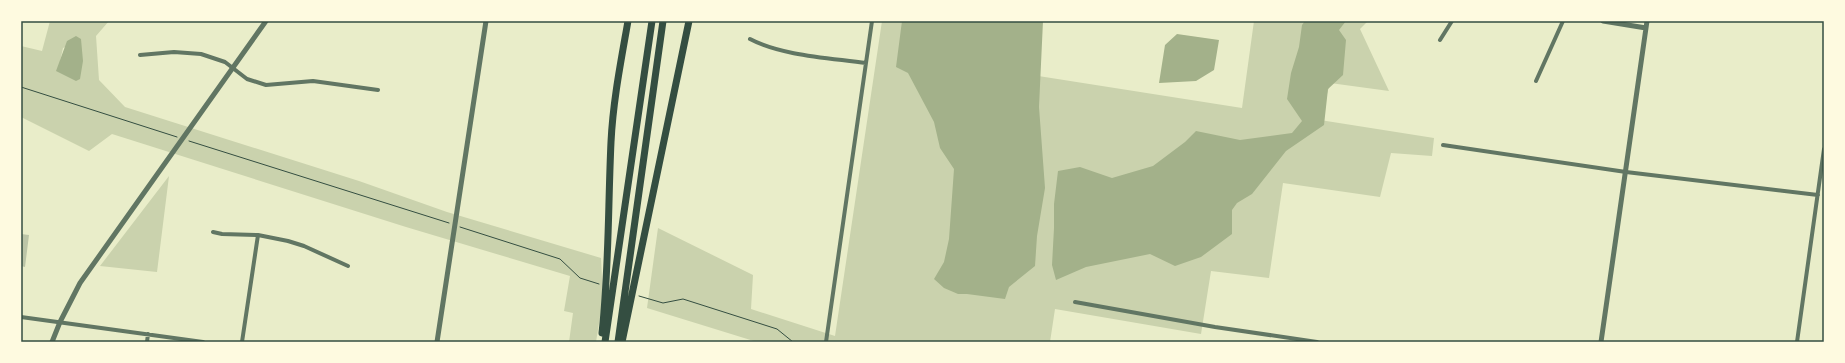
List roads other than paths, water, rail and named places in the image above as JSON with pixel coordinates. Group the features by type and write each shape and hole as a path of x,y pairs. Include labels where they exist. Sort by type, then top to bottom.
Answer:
{"highway":[{"path":"601,342 607,274 612,128 628,21"},
{"path":"605,342 652,21"},
{"path":"618,342 663,21"},
{"path":"622,342 689,21"}],"street":[{"path":"52,342 72,298 92,266 266,21"},
{"path":"437,342 486,21"},
{"path":"826,342 872,21"},
{"path":"1440,40 1452,21"},
{"path":"1536,81 1563,21"},
{"path":"1603,21 1646,28"},
{"path":"1601,342 1647,21"},
{"path":"750,39 760,45 796,53 866,63"},
{"path":"140,55 174,52 201,54 225,62 232,69 247,79 266,85 312,81 378,90"},
{"path":"1443,145 1626,172 1818,195"},
{"path":"1797,342 1824,149"},
{"path":"213,232 222,234 258,235 282,239 304,246 348,266"},
{"path":"242,342 258,235"},
{"path":"1075,302 1215,327 1317,342"},
{"path":"21,317 203,342"},
{"path":"147,342 148,334"}]}
